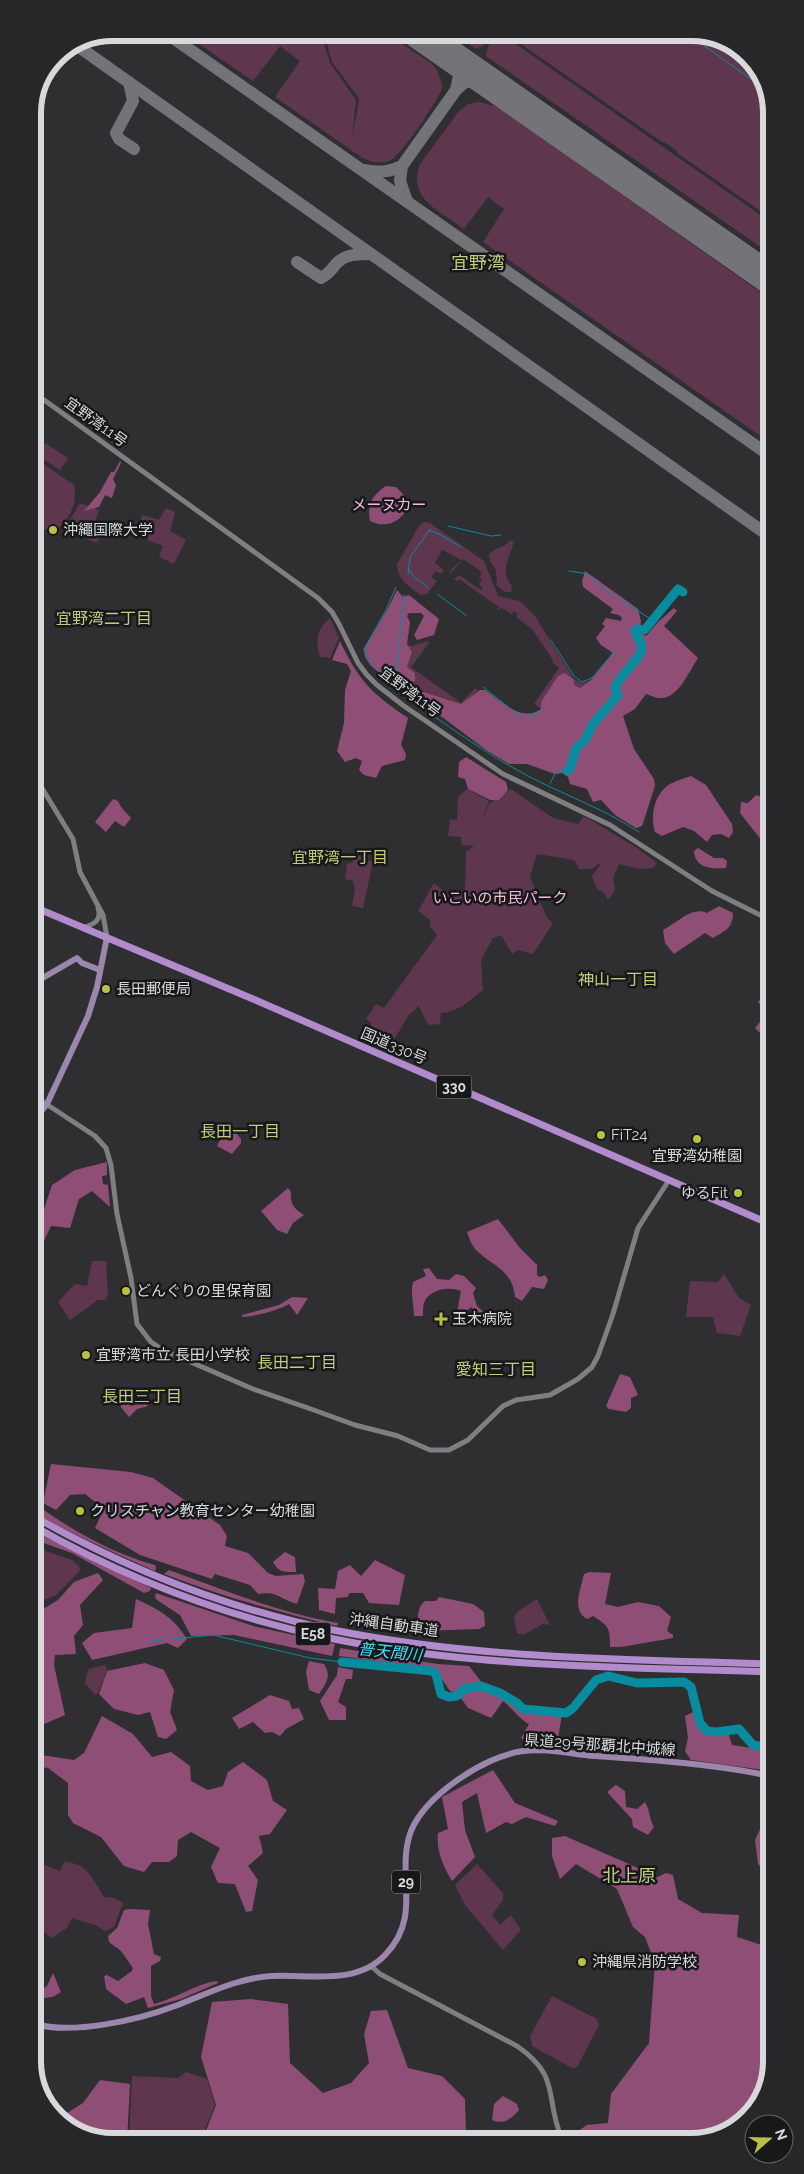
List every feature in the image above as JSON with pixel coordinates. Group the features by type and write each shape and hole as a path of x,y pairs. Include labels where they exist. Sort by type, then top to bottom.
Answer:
{"highway":[{"name":"国道330号","path":"41,910 85,927 763,1221"},
{"name":"沖縄自動車道","path":"41,1520 86,1544 153,1574 256,1611 333,1630 414,1642 544,1656 763,1664"},
{"name":"沖縄自動車道","path":"41,1530 86,1554 185,1596 255,1619 335,1639 413,1652 484,1659 558,1664 763,1672"}],"main road":[{"path":"41,1111 47,1104 88,1016 107,937"},
{"path":"41,979 77,958 82,963 100,970"},
{"name":"県道29号那覇北中城線","path":"41,2025 57,2029 80,2028 169,2008 247,1979 278,1975 340,1976 371,1966 389,1951 406,1922 408,1843 418,1818 442,1792 496,1758 523,1751 537,1750 681,1763 763,1775"}],"street":[{"name":"宜野湾11号","path":"41,398 318,598 332,612 358,663 367,675 404,706 503,774 610,825 705,887 763,916"},
{"path":"41,786 73,839 80,872 99,911 97,920 93,925 85,927"},
{"path":"96,904 105,918 107,937"},
{"path":"41,1100 95,1136 109,1155 117,1214 132,1278 137,1324 151,1342 163,1350 253,1389 355,1424 398,1436 437,1452 450,1450 468,1440 497,1410 509,1402 550,1395 578,1379 592,1367 598,1356 613,1314 638,1228 669,1180"},
{"path":"371,1966 380,1974 516,2046 536,2061 549,2083 561,2133"}],"green space":[{"path":"195,41 323,41 330,63 356,100 352,139 359,101 358,97 332,62 326,41 398,41 431,63 437,70 442,85 441,91 432,106 403,148 391,160 379,163 361,157 275,97 300,61 280,46 253,81"},
{"path":"464,41 487,41 483,46 476,49"},
{"path":"492,41 511,41 763,217 763,249 486,56"},
{"path":"517,41 695,41 718,47 731,53 751,73 762,104 763,213"},
{"path":"478,102 496,106 763,294 763,438 483,242 504,209 488,197 464,229 428,203 418,186 417,176 420,164 459,111 468,104"},
{"path":"45,443 68,458 60,470 41,458 41,449"},
{"path":"120,461 121,463 113,479 116,485 112,498 105,495 99,507 84,511 100,492 111,472 114,472"},
{"path":"41,462 74,485 74,504 58,529 41,530"},
{"name":"メーヌカー","path":"386,486 396,487 406,497 408,507 401,517 392,523 382,524 370,521 370,505 377,493"},
{"path":"80,503 99,510 94,525 102,527 97,543 79,536 68,523"},
{"path":"166,508 175,512 170,531 186,540 174,564 159,557 163,546 148,540 148,534 137,530 142,515 159,520"},
{"path":"424,522 430,523 484,561 498,596 520,601 535,616 574,679 582,683 592,680 580,688 574,685 541,709 534,704 559,668 552,662 553,660 532,629 516,617 518,614 514,611 512,614 502,608 496,611 499,607 459,579 457,581 454,579 459,575 481,590 483,588 479,584 482,580 479,578 482,572 463,559 450,574 450,571 461,560 442,550 435,563 444,570 441,574 436,571 431,577 437,581 427,594 421,595 408,586 399,574 397,564 419,526"},
{"path":"510,541 514,541 508,559 506,575 512,586 511,592 505,592 497,586 496,570 490,561 489,555"},
{"path":"585,571 638,609 641,621 640,633 646,636 674,608 677,611 664,626 698,658 683,683 673,694 659,698 646,694 635,709 623,716 634,749 654,779 655,786 642,826 636,828 615,815 601,800 593,802 587,789 570,784 568,777 563,773 555,774 527,764 509,764 486,750 438,714 407,695 371,666 365,657 364,649 397,590 403,597 409,595 439,619 434,635 417,640 414,635 424,616 421,613 409,613 407,616 410,622 407,644 412,652 407,667 415,673 415,681 409,684 411,688 461,704 480,690 485,690 512,709 519,712 534,713 541,709 541,702 558,676 565,673 574,680 574,685 580,688 591,680 613,653 601,645 596,638 605,626 602,624 606,618 621,621 622,618 619,615 610,613 613,609 583,587 582,581"},
{"path":"330,618 339,638 330,658 320,657 317,646 319,631"},
{"path":"340,641 353,666 367,685 384,701 408,718 401,745 406,754 405,760 382,766 376,778 364,775 359,770 362,761 356,758 345,762 337,751 344,723 345,690 351,671 347,664 332,660"},
{"path":"428,641 429,643 411,667 461,703 475,688 478,691 461,704 411,688 409,684 415,673 407,667 412,652 407,645 412,646"},
{"path":"466,757 506,782 508,790 499,800 490,800 468,789 465,779 458,777 459,762"},
{"path":"691,776 706,785 732,824 733,832 729,838 721,834 712,835 707,842 694,831 683,827 662,836 655,832 653,812 657,798 672,783"},
{"name":"いこいの市民パーク","path":"467,789 489,801 480,823 489,804 511,789 553,818 578,824 584,816 637,848 657,863 653,868 639,869 619,864 613,878 615,890 608,900 604,893 597,889 592,876 600,863 591,869 579,869 574,860 537,854 530,877 547,918 553,923 533,954 518,950 512,954 501,935 493,938 481,960 483,990 458,1008 441,1013 440,1024 428,1025 419,1006 409,1015 387,1051 362,1040 372,1024 366,1019 376,1004 384,1008 437,935 430,926 430,920 418,911 434,883 452,898 465,889 466,852 474,846 462,845 461,837 448,836 450,819 457,820 458,797"},
{"path":"756,795 763,797 763,842 740,813 741,802 748,803"},
{"path":"113,799 118,801 131,818 124,827 115,821 106,832 95,822"},
{"path":"698,848 714,858 723,858 727,861 726,868 710,868 701,865 695,857 694,851"},
{"path":"355,854 373,862 363,908 352,906 355,888 353,881 345,879 347,864 353,862"},
{"path":"719,906 733,913 730,926 713,938 705,933 674,954 665,943 663,930 690,913 701,911 707,913"},
{"path":"763,997 763,1008 758,1002"},
{"path":"763,1018 763,1036 755,1028"},
{"path":"233,1129 241,1139 241,1143 232,1154 217,1146 225,1130"},
{"path":"107,1162 107,1175 102,1176 103,1184 108,1185 110,1207 92,1191 79,1199 70,1228 51,1226 41,1247 41,1218 52,1185 75,1170"},
{"path":"288,1188 291,1192 293,1206 304,1215 293,1223 287,1234 277,1230 261,1211"},
{"path":"498,1219 520,1248 537,1265 537,1275 540,1277 545,1275 548,1280 544,1289 532,1287 522,1301 515,1297 506,1274 482,1256 471,1242 467,1232"},
{"path":"92,1261 106,1261 108,1295 105,1300 98,1300 70,1320 58,1302 75,1284 87,1286"},
{"path":"429,1268 437,1279 449,1280 456,1274 464,1276 476,1288 473,1293 477,1306 485,1313 482,1319 471,1307 463,1314 457,1313 461,1291 451,1289 440,1290 430,1295 424,1303 423,1316 414,1316 413,1282 426,1276 423,1269"},
{"path":"724,1274 739,1298 751,1305 740,1336 717,1333 713,1317 686,1317 690,1281 718,1282"},
{"path":"292,1297 308,1298 297,1315 289,1304 266,1313 242,1317 242,1315 279,1305"},
{"path":"620,1374 630,1377 638,1395 631,1398 631,1408 626,1412 609,1409 606,1406"},
{"path":"143,1389 148,1406 137,1409 129,1417 120,1406 128,1395"},
{"path":"51,1464 131,1472 153,1478 220,1525 227,1536 225,1546 248,1553 268,1573 276,1576 303,1574 305,1581 297,1604 274,1595 258,1594 250,1585 215,1574 212,1579 140,1555 95,1528 104,1509 85,1494 70,1495 56,1510 43,1503"},
{"path":"41,1508 92,1540 123,1554 155,1565 155,1571 109,1551 41,1516"},
{"path":"41,1535 151,1588 150,1591 144,1593 72,1553 41,1542"},
{"path":"41,1549 72,1560 79,1566 80,1571 56,1595 41,1601"},
{"path":"285,1552 295,1557 296,1572 282,1571 273,1562"},
{"path":"375,1560 405,1575 399,1605 369,1603 363,1593 349,1593 348,1597 336,1598 335,1614 319,1610 318,1588 335,1589 338,1571 350,1565 361,1576"},
{"path":"169,1570 273,1607 338,1623 337,1626 228,1596 164,1574"},
{"path":"589,1572 611,1573 605,1604 618,1607 638,1602 659,1606 671,1617 667,1631 673,1635 673,1638 621,1647 610,1647 608,1628 593,1616 587,1619 582,1615 578,1606 584,1574"},
{"path":"98,1573 103,1580 80,1605 83,1625 74,1636 76,1654 55,1655 54,1665 65,1715 41,1725 41,1610 58,1600 74,1582"},
{"path":"156,1593 253,1626 335,1644 332,1656 234,1635 191,1636 180,1615 157,1600 155,1597"},
{"path":"439,1597 473,1604 484,1612 485,1626 479,1629 418,1631 420,1607 425,1601 436,1601"},
{"path":"136,1599 165,1615 187,1639 178,1648 167,1643 92,1660 82,1643 94,1633 132,1628"},
{"path":"537,1599 550,1625 543,1624 523,1635 517,1633 514,1617 518,1611"},
{"path":"340,1648 437,1664 469,1666 483,1684 515,1701 522,1710 562,1714 557,1746 532,1746 521,1738 529,1724 503,1701 491,1718 468,1708 457,1693 450,1691 435,1669 339,1656"},
{"path":"309,1661 324,1664 328,1672 327,1680 319,1694 309,1690 306,1672"},
{"path":"145,1663 164,1670 174,1690 170,1712 177,1730 166,1739 158,1737 150,1712 138,1715 114,1709 99,1694 107,1671"},
{"path":"105,1665 107,1670 98,1693 95,1695 85,1683 88,1670"},
{"path":"338,1667 353,1670 352,1679 346,1679 338,1702 346,1707 346,1720 329,1720 320,1701 337,1675"},
{"path":"270,1695 289,1701 292,1709 299,1708 304,1719 286,1729 280,1736 272,1732 265,1733 253,1722 239,1729 232,1718"},
{"path":"693,1712 696,1724 703,1733 716,1735 728,1732 732,1745 763,1750 763,1770 691,1760 685,1751 688,1738 685,1716"},
{"path":"102,1716 133,1734 152,1757 171,1752 190,1766 191,1781 208,1790 223,1786 228,1772 243,1762 267,1780 273,1801 287,1810 270,1834 259,1836 263,1853 248,1866 258,1880 252,1911 246,1912 235,1884 218,1883 211,1867 220,1848 191,1832 178,1840 177,1856 169,1862 152,1862 144,1872 124,1866 101,1837 73,1823 68,1815 68,1783 48,1768 41,1767 41,1755 74,1760 84,1753"},
{"path":"493,1770 515,1803 558,1821 555,1826 526,1817 512,1824 506,1822 486,1833 477,1793 462,1802 465,1830 475,1857 452,1881 443,1864 438,1846 438,1833 448,1829 442,1797"},
{"path":"616,1785 625,1791 626,1807 637,1809 645,1802 654,1827 648,1835 633,1827 632,1819 607,1792"},
{"path":"763,1822 763,1870 758,1864 755,1840"},
{"path":"565,1836 638,1868 645,1883 666,1873 673,1875 678,1899 702,1913 739,1915 737,1937 763,1945 763,2061 761,2075 759,2084 748,2105 731,2121 709,2130 691,2133 575,2133 587,2125 608,2123 611,2094 649,2043 655,1963 645,1937 633,1927 617,1889 576,1864 560,1879 552,1856 552,1838"},
{"path":"64,1862 79,1865 89,1873 104,1897 114,1898 123,1903 114,1927 105,1931 95,1925 72,1918 67,1928 51,1938 41,1929 41,1863 60,1871"},
{"path":"477,1864 503,1893 503,1900 492,1915 500,1925 511,1915 521,1930 503,1950 465,1905 455,1885"},
{"path":"124,1910 150,1910 148,1924 154,1954 161,1957 160,1961 151,1966 151,1996 154,2004 201,1985 217,1981 218,1983 181,1999 148,2008 144,1997 126,2004 106,1989 104,1976 107,1975 118,1981 132,1971 133,1968 121,1951 109,1942 108,1936 117,1928"},
{"path":"53,1973 61,1992 53,1997 41,1998 41,1990 47,1986"},
{"path":"552,1996 597,2019 599,2025 577,2067 572,2068 532,2046 530,2036"},
{"path":"251,1999 288,2004 290,2063 323,2093 351,2083 369,2063 364,2034 371,2011 387,2010 408,2068 442,2076 465,2099 466,2132 205,2133 216,2105 201,2057 212,2002"},
{"path":"186,2072 207,2079 215,2105 203,2133 129,2133 132,2076 178,2078"},
{"path":"100,2080 130,2084 127,2133 99,2131 77,2123 66,2115 83,2103"},
{"path":"503,2096 517,2104 519,2110 507,2120 500,2122 492,2120 494,2104"}],"waterway":[{"path":"698,42 755,82"},
{"path":"448,526 491,536 501,535"},
{"path":"408,574 410,557 430,529"},
{"path":"429,530 461,547"},
{"path":"409,570 414,577 429,588"},
{"path":"569,571 588,574 604,589 652,620"},
{"path":"396,587 385,612 364,649 369,661 383,676 428,712 497,758 526,775 623,822 639,832"},
{"path":"567,771 570,769 576,748 585,740 593,724 618,695 615,688 617,683 641,651 642,647 635,632 636,629 644,630 678,589 683,592"},
{"path":"437,594 467,616"},
{"path":"395,682 404,595"},
{"path":"551,640 574,676 582,682 592,678 613,653 616,653"},
{"path":"483,687 517,714 529,716 542,711"},
{"path":"550,784 556,771 567,771"},
{"path":"144,1642 213,1635 310,1658 342,1662"},
{"name":"普天間川","path":"342,1662 432,1671 436,1674 441,1694 449,1697 457,1696 464,1689 481,1686 500,1693 523,1709 566,1713 573,1708 596,1680 608,1676 637,1683 684,1682 691,1687 700,1723 707,1731 717,1732 739,1729 753,1745 763,1747"}],"taxiway":[{"path":"177,41 763,451"},
{"path":"82,49 763,532"},
{"path":"365,170 384,171 402,166 456,90 459,76 455,58"},
{"path":"456,90 464,83 484,78"},
{"path":"129,82 133,101 116,133 119,139 134,149"},
{"path":"402,166 400,181 407,201"},
{"path":"297,262 321,278 328,274 343,258 371,254"}],"runway":[{"path":"429,41 763,274"}],"place":[{"name":"沖繩国際大学","path":"53,530"},
{"name":"長田郵便局","path":"106,989"},
{"name":"FiT24","path":"601,1135"},
{"name":"宜野湾幼稚園","path":"697,1139"},
{"name":"ゆるFit","path":"738,1193"},
{"name":"どんぐりの里保育園","path":"126,1291"},
{"name":"玉木病院","path":"441,1319"},
{"name":"宜野湾市立 長田小学校","path":"86,1355"},
{"name":"クリスチャン教育センター幼稚園","path":"80,1511"},
{"name":"沖縄県消防学校","path":"582,1962"}],"district":[{"name":"宜野湾","path":"478,262"},
{"name":"宜野湾二丁目","path":"104,618"},
{"name":"宜野湾一丁目","path":"340,857"},
{"name":"神山一丁目","path":"618,979"},
{"name":"長田一丁目","path":"240,1131"},
{"name":"長田二丁目","path":"297,1362"},
{"name":"愛知三丁目","path":"496,1369"},
{"name":"長田三丁目","path":"142,1396"},
{"name":"北上原","path":"629,1875"}]}
